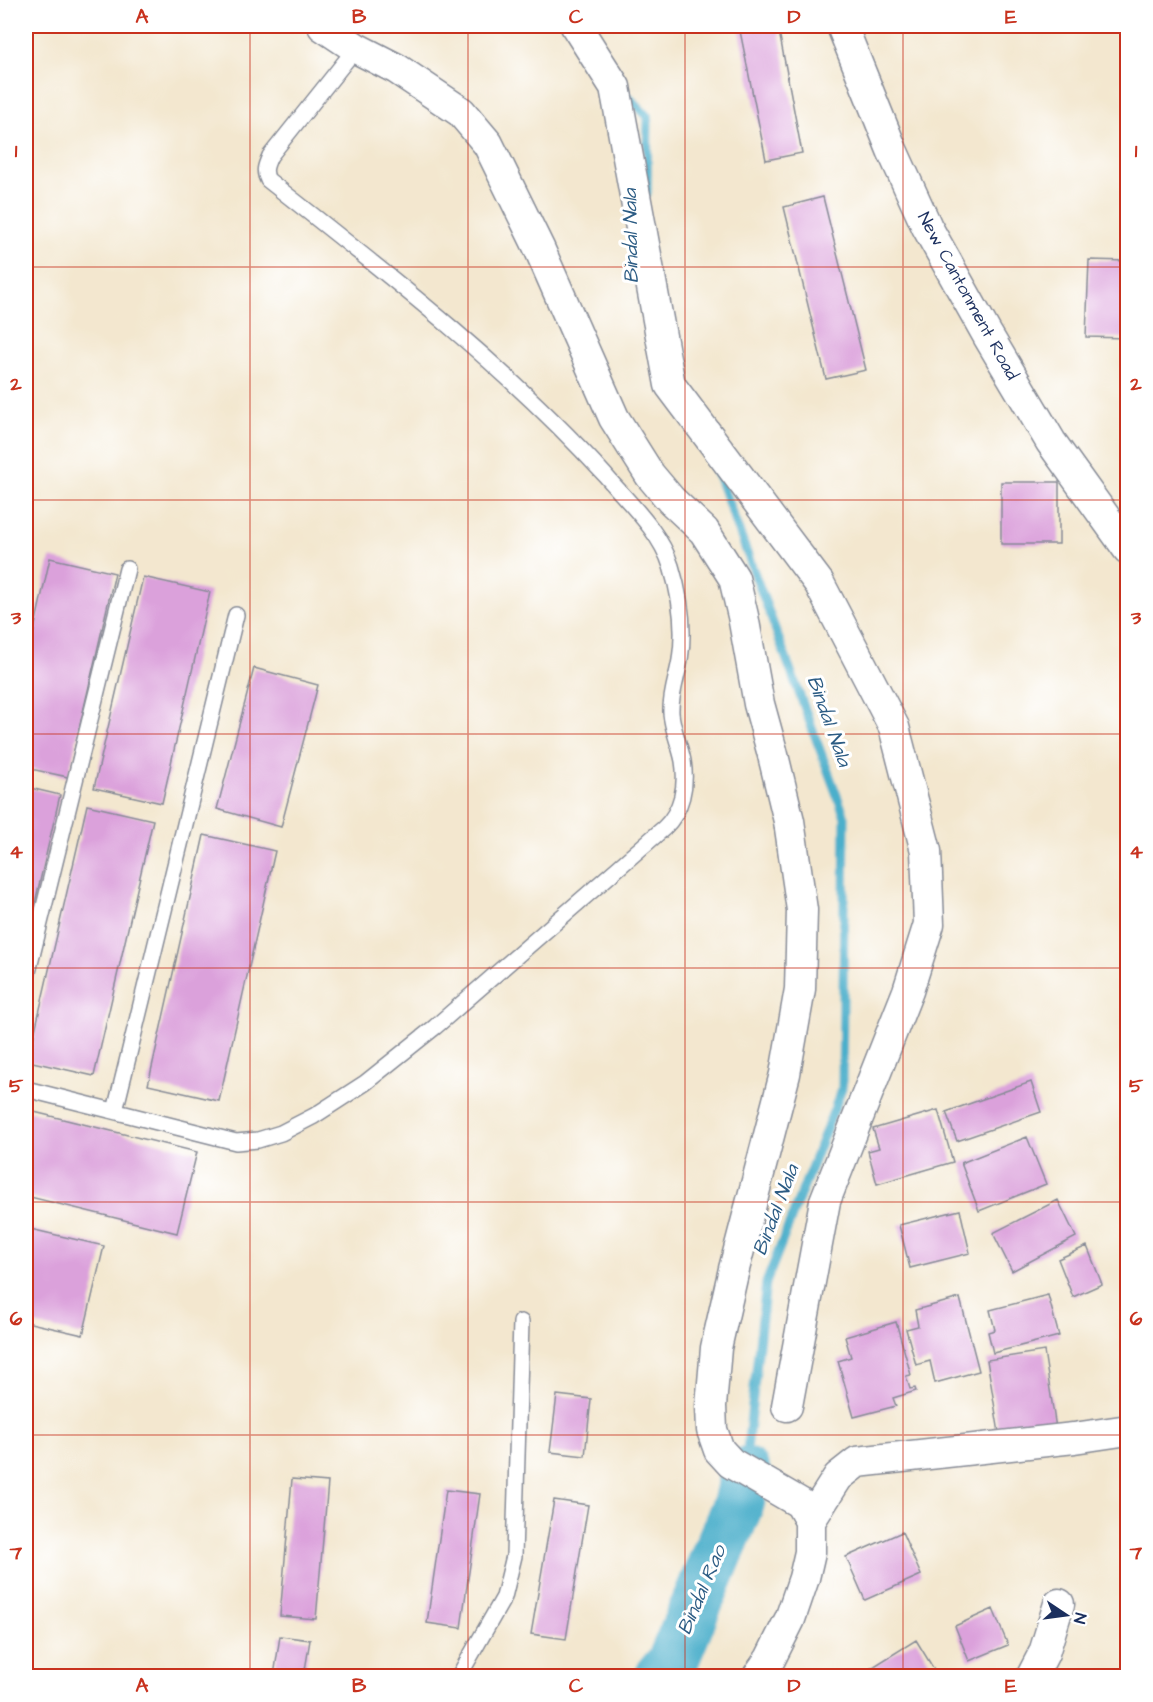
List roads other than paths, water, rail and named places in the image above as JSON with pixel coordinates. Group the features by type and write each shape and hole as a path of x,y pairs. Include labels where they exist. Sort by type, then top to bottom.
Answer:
{"street":[{"path":"323,26 356,48 398,69 461,112 488,144 539,248 614,418 650,475 671,500 704,531 734,578 759,704 789,821 802,910 800,989 785,1074 734,1269 716,1348 711,1406 712,1430 719,1450 731,1463 805,1512 810,1552 804,1578 770,1659 758,1677"},
{"path":"576,26 615,87 670,386 819,583 894,727 926,851 929,924 908,991 825,1201 787,1406"},
{"name":"New Cantonment Road","path":"842,26 892,150 927,227 1051,442 1128,549"},
{"path":"805,1512 838,1477 857,1462 1128,1430"},
{"path":"1032,1677 1044,1653 1059,1604"}],"lane":[{"path":"26,1089 236,1142 258,1140 281,1133 314,1116 365,1083 435,1027 674,819 680,806 683,764 671,721 670,700 681,656 682,626 671,564 658,540 638,512 563,429 499,368 394,280 268,180 265,174 270,156 356,48"},
{"path":"26,980 128,570"},
{"path":"115,1111 236,615"},
{"path":"459,1677 504,1597 514,1556 521,1322"}],"waterway":[{"name":"Bindal Nala","path":"625,93 648,117 647,193"},
{"name":"Bindal Nala","path":"714,464 845,817 842,1089 766,1283 745,1467"},
{"name":"Bindal Rao","path":"661,1676 672,1663 739,1502 745,1473"}]}
